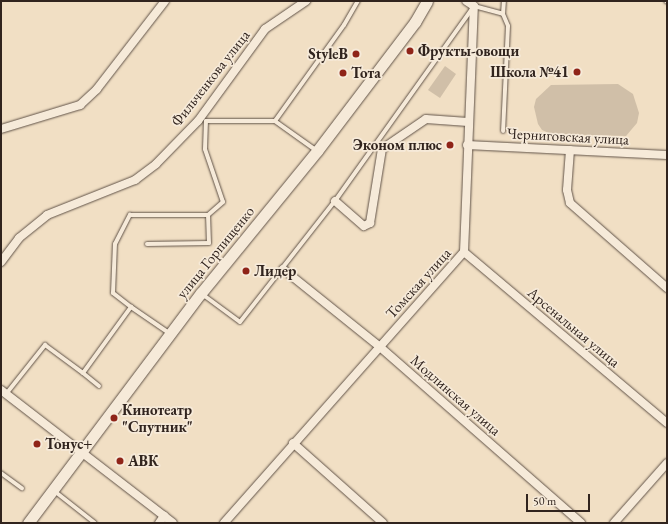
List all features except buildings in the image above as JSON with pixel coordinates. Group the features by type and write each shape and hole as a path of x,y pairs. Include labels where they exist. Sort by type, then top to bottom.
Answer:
{"main road":[{"name":"улица Горпищенко","path":"28,523 201,293 317,152 415,22 427,1"}],"street":[{"path":"1,129 80,105 98,89 165,1"},
{"name":"Фильченкова улица","path":"1,262 19,238 47,215 135,180 156,164 198,121 265,29 306,1"},
{"path":"466,1 474,6"},
{"name":"Томская улица","path":"224,523 293,443 464,252 467,145 474,6"},
{"path":"335,201 364,226 370,223 378,147 426,119 468,122"},
{"name":"Черниговская улица","path":"467,145 667,156"},
{"path":"570,150 567,190 570,203 667,288"},
{"name":"Арсенальная улица","path":"464,252 667,423"},
{"name":"Модлинская улица","path":"283,269 380,346 581,523"},
{"path":"4,392 173,523"},
{"path":"293,443 383,523"},
{"path":"614,523 667,463"},
{"path":"159,523 164,516"}],"lane":[{"path":"275,121 344,25 358,1"},
{"path":"502,131 508,26 503,14 504,1"},
{"path":"201,293 240,322 378,147 474,6 503,14"},
{"path":"170,334 113,293 115,244 130,215 208,215 223,202 205,149 206,121 275,121 317,152"},
{"path":"147,244 209,243 208,215"},
{"path":"83,373 131,307"},
{"path":"4,392 45,345 100,386"},
{"path":"1,472 22,488"},
{"path":"53,490 95,523"}],"shaded area":[{"path":"445,66 456,74 440,98 428,90"},
{"path":"618,84 633,94 639,113 637,123 626,136 551,134 542,130 538,124 534,107 536,99 551,85"}],"place":[{"name":"Фрукты-овощи","path":"410,51"},
{"name":"StyleB","path":"356,54"},
{"name":"Школа №41","path":"577,72"},
{"name":"Тота","path":"343,73"},
{"name":"Эконом плюс","path":"450,145"},
{"name":"Лидер","path":"246,271"},
{"name":"Кинотеатр \"Спутник\"","path":"114,418"},
{"name":"Тонус+","path":"37,444"},
{"name":"АВК","path":"120,461"}]}
